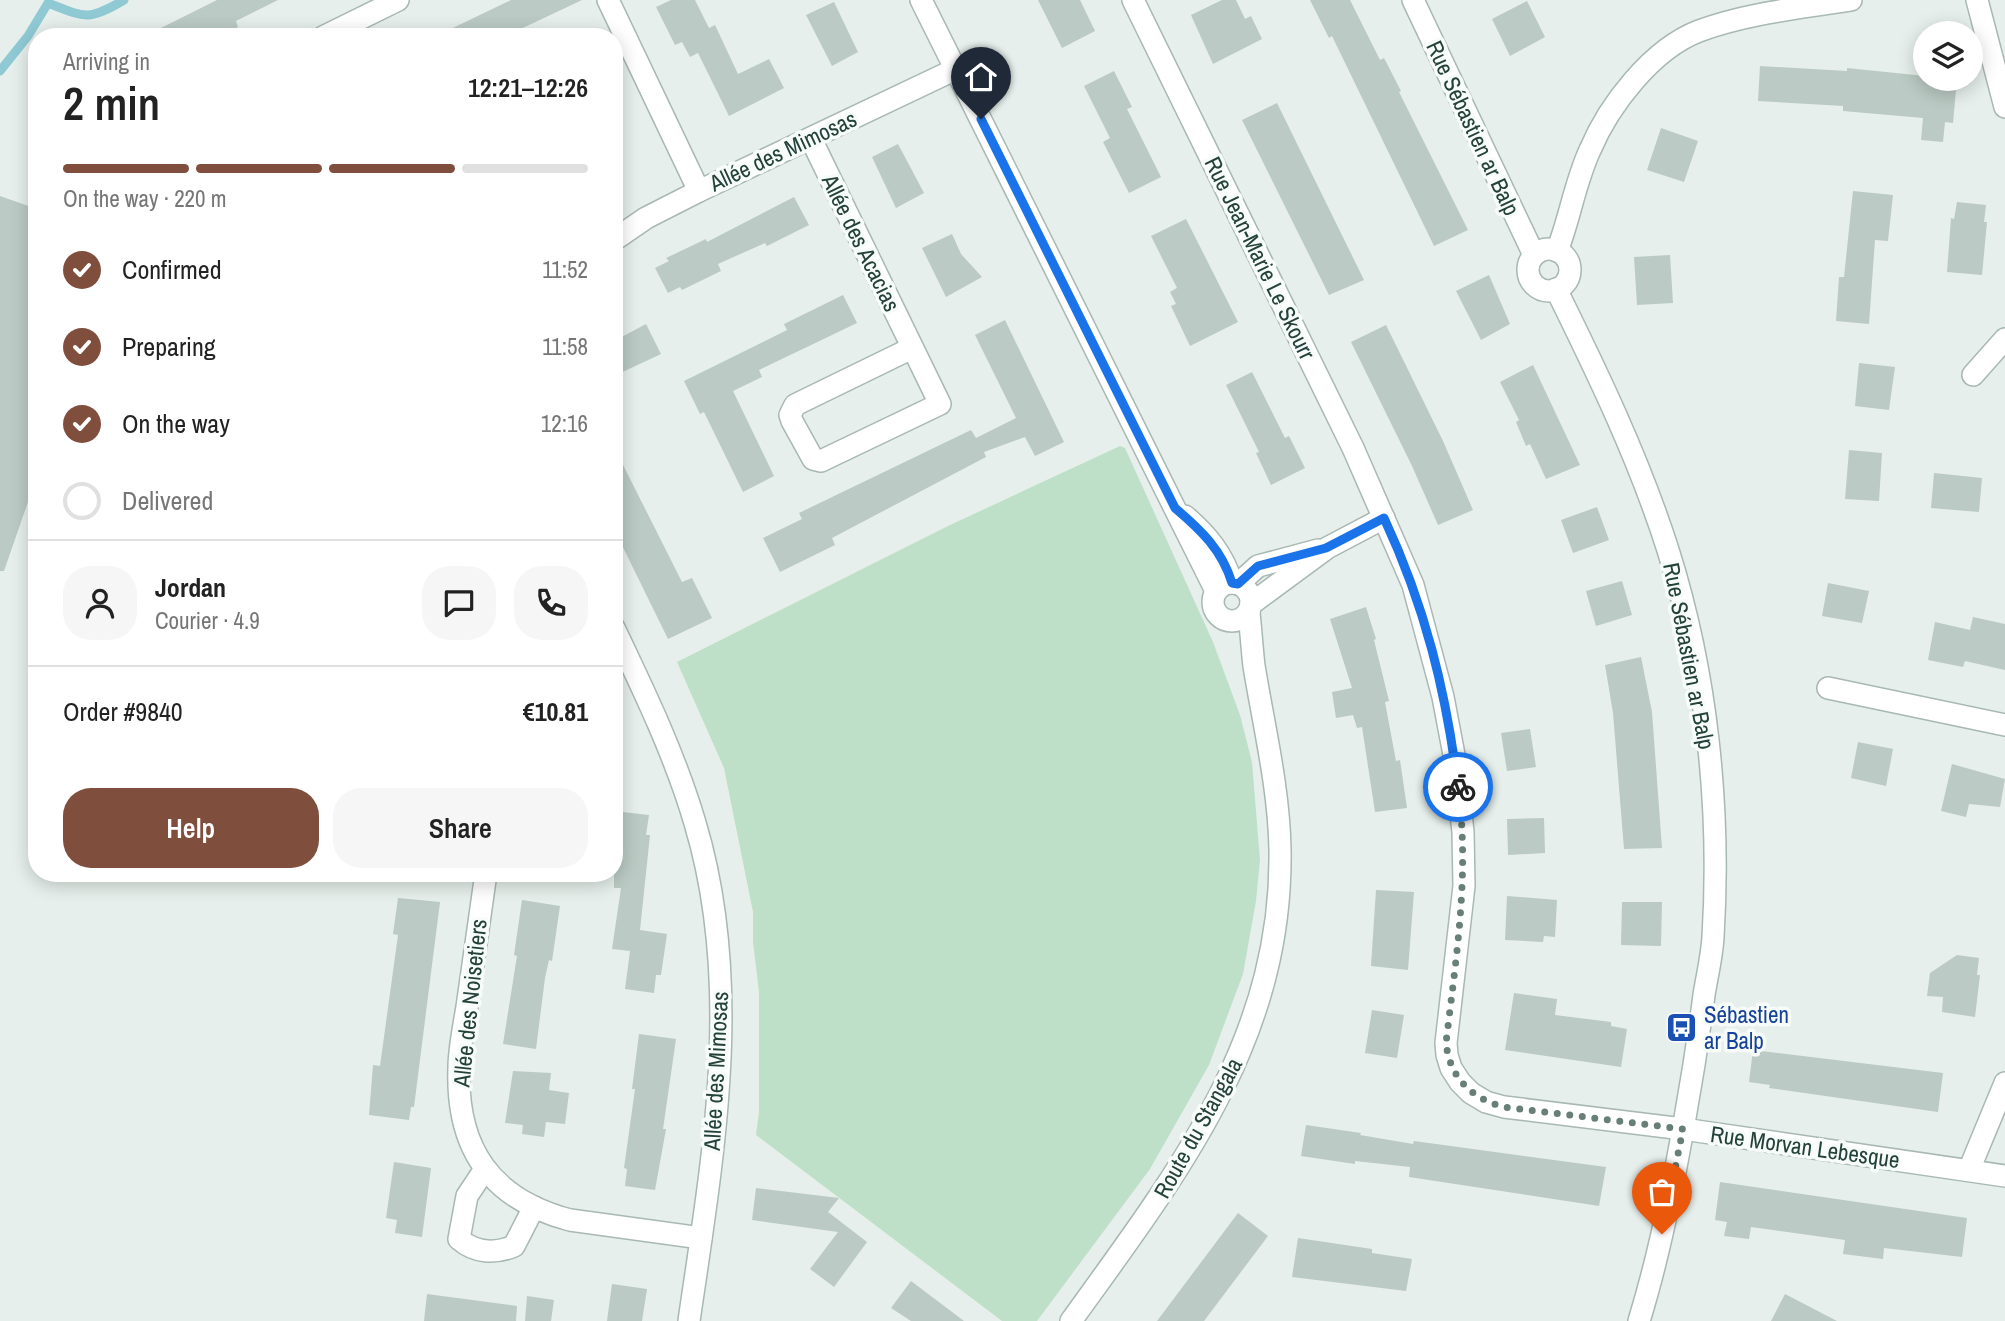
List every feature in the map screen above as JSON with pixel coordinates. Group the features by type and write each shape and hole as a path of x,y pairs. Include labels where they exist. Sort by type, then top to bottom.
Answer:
{"street":[{"path":"348,28 398,0"},
{"path":"608,0 621,28"},
{"path":"921,0 1175,508 1229,586 1248,592 1250,609"},
{"name":"Rue Jean-Marie Le Skourr","path":"1133,0 1353,448 1384,518"},
{"name":"Rue Sébastien ar Balp","path":"1413,0 1534,256"},
{"path":"1557,251 1574,203 1579,177 1601,127 1618,100 1653,62 1698,31 1735,20 1818,3 1851,0"},
{"path":"1977,0 2005,107"},
{"path":"623,31 699,191"},
{"name":"Allée des Mimosas","path":"623,234 646,218 699,191 956,69"},
{"name":"Allée des Acacias","path":"811,139 940,404 821,461 813,459 790,415 795,405 912,348"},
{"path":"1546,249 1557,251 1565,257 1569,268 1567,281 1548,291 1539,288 1530,278 1529,265 1534,256 1546,249"},
{"name":"Rue Sébastien ar Balp","path":"1556,289 1592,359 1629,443 1654,510 1680,593 1706,724 1713,801 1713,940 1683,1129 1663,1228 1639,1321"},
{"path":"1973,375 2005,339"},
{"path":"1326,548 1258,566 1213,597 1214,610 1228,622 1241,619 1326,548 1384,518"},
{"name":"Rue Morvan Lebesque","path":"1384,518 1421,606 1443,697 1460,799 1464,886 1446,1043 1451,1068 1460,1082 1471,1093 1495,1105 1683,1129 2005,1176"},
{"name":"Route du Stangala","path":"1071,1321 1194,1145 1236,1064 1262,989 1275,925 1280,848 1270,753 1254,663 1250,609"},
{"name":"Route du Stangala","path":"1228,622 1254,663"},
{"name":"Allée des Mimosas","path":"623,647 679,775 696,824 716,922 722,984 721,1070 689,1321"},
{"path":"1828,688 2005,725"},
{"name":"Allée des Noisetiers","path":"485,882 459,1066 460,1106 465,1127 485,1169 502,1188 534,1208 570,1220 701,1238"},
{"path":"1969,1170 2005,1083"},
{"path":"485,1169 467,1196 459,1239 471,1249 501,1251 514,1246 534,1208"}],"green space":[{"path":"1120,446 1125,448 1213,642 1240,715 1252,762 1260,860 1256,901 1243,974 1209,1065 1150,1169 1037,1321 1002,1321 756,1135 759,1112 759,992 753,942 753,912 724,768 677,662 948,526"}],"building":[{"path":"217,0 278,0 236,21 236,28 161,28"},
{"path":"511,0 582,0 523,28 453,28"},
{"path":"671,0 695,0 709,28 715,25 738,74 769,59 784,88 729,116 698,53 690,57 682,42 675,45 656,7"},
{"path":"1038,0 1080,0 1095,31 1062,48"},
{"path":"1222,0 1236,0 1245,19 1251,16 1262,39 1213,64 1191,15"},
{"path":"1310,0 1350,0 1380,60 1384,58 1401,91 1399,92 1468,230 1434,246 1332,36 1329,38"},
{"path":"1527,1 1545,37 1510,56 1492,19"},
{"path":"834,2 858,52 832,66 806,15"},
{"path":"1760,66 1847,71 1847,68 1913,75 1913,91 1956,91 1953,123 1945,122 1943,142 1921,140 1923,118 1843,111 1843,106 1758,101"},
{"path":"1114,71 1132,107 1127,109 1161,177 1129,193 1103,142 1110,138 1084,86"},
{"path":"1277,103 1364,280 1329,295 1242,120"},
{"path":"1661,128 1698,141 1684,182 1647,170"},
{"path":"898,144 924,193 896,208 872,157"},
{"path":"1853,191 1893,195 1888,241 1875,240 1869,324 1836,321 1839,277 1844,277"},
{"path":"0,196 28,206 28,502 4,571 0,571"},
{"path":"794,197 809,225 767,246 765,243 718,264 721,271 682,290 680,287 668,293 655,268 669,261 666,258 706,239 707,242"},
{"path":"1957,202 1986,205 1982,275 1947,272 1951,218 1954,219"},
{"path":"1186,219 1238,322 1190,346 1171,306 1176,304 1170,292 1177,288 1151,236"},
{"path":"952,234 961,254 982,277 946,297 922,248"},
{"path":"1670,255 1673,303 1637,305 1634,257"},
{"path":"1489,275 1510,324 1481,340 1456,291"},
{"path":"843,295 857,323 759,370 762,377 733,391 774,476 743,492 704,412 700,414 684,381 787,330 784,324"},
{"path":"1005,320 1064,442 1035,456 1025,437 984,452 986,457 832,538 835,545 780,572 763,538 802,519 799,513 971,430 976,438 1016,418 975,335"},
{"path":"646,324 661,354 623,372 623,336"},
{"path":"1386,325 1443,441 1473,510 1438,525 1351,342"},
{"path":"1859,363 1895,367 1889,410 1855,406"},
{"path":"1533,365 1580,465 1546,479 1530,444 1526,446 1516,422 1519,420 1500,382"},
{"path":"1252,372 1285,438 1289,436 1305,468 1271,485 1256,453 1259,452 1226,385"},
{"path":"1849,450 1882,453 1879,501 1845,499"},
{"path":"623,465 682,582 692,578 712,618 668,639 623,547"},
{"path":"1934,473 1982,478 1979,512 1931,508"},
{"path":"1597,507 1609,540 1573,553 1561,520"},
{"path":"1622,581 1632,615 1596,626 1586,591"},
{"path":"1828,583 1869,591 1862,623 1822,616"},
{"path":"1366,607 1376,639 1374,640 1389,701 1385,702 1396,761 1400,760 1407,808 1375,812 1362,727 1357,728 1353,715 1336,718 1332,692 1352,688 1330,619"},
{"path":"1973,617 2005,624 2005,670 1965,661 1963,667 1928,660 1935,622 1970,630"},
{"path":"1641,657 1652,712 1662,848 1624,849 1613,713 1605,665"},
{"path":"1530,729 1536,767 1507,771 1501,733"},
{"path":"1858,742 1893,749 1886,786 1851,778"},
{"path":"1952,764 2005,779 2000,807 1969,804 1966,817 1941,811"},
{"path":"623,812 649,815 646,835 650,835 640,930 667,934 661,975 656,975 654,993 625,989 630,951 612,949 621,888 614,888 614,882 623,882"},
{"path":"1544,818 1545,853 1508,855 1507,819"},
{"path":"1376,890 1414,892 1408,970 1371,966"},
{"path":"1507,896 1557,900 1555,937 1544,936 1543,942 1505,940"},
{"path":"398,898 440,902 414,1107 411,1107 409,1120 369,1115 373,1065 380,1066 398,935 393,934"},
{"path":"522,900 560,906 552,961 549,960 545,978 536,1049 503,1044 517,956 514,955"},
{"path":"1622,902 1662,902 1661,946 1621,945"},
{"path":"1957,955 1979,958 1977,975 1980,975 1975,1017 1942,1012 1943,997 1927,996 1930,973"},
{"path":"1514,993 1557,999 1555,1015 1611,1022 1611,1026 1627,1029 1621,1067 1505,1050"},
{"path":"1372,1010 1404,1015 1397,1058 1365,1053"},
{"path":"639,1034 676,1039 663,1129 666,1129 655,1190 625,1186 627,1169 624,1168 635,1089 632,1089"},
{"path":"1753,1050 1943,1073 1938,1112 1769,1088 1770,1085 1749,1082"},
{"path":"513,1071 551,1073 549,1090 569,1093 565,1124 546,1122 544,1137 522,1134 523,1125 505,1123"},
{"path":"1306,1125 1413,1144 1414,1141 1606,1167 1599,1206 1409,1177 1410,1167 1355,1161 1355,1164 1301,1156"},
{"path":"394,1162 431,1168 422,1237 395,1233 397,1220 386,1218"},
{"path":"1720,1182 1967,1218 1962,1257 1884,1248 1883,1259 1843,1254 1845,1240 1751,1227 1749,1239 1724,1236 1727,1222 1715,1220"},
{"path":"756,1188 839,1198 828,1212 867,1242 834,1287 810,1269 838,1232 752,1220"},
{"path":"1238,1213 1268,1236 1204,1321 1157,1321"},
{"path":"1298,1238 1372,1249 1372,1253 1412,1259 1406,1291 1292,1277"},
{"path":"911,1281 964,1321 911,1321 891,1308"},
{"path":"612,1284 647,1289 642,1321 607,1321"},
{"path":"427,1294 517,1306 516,1321 424,1321"},
{"path":"1785,1294 1837,1321 1771,1321"},
{"path":"527,1296 554,1300 551,1321 525,1321"}],"waterway":[{"path":"33,28 48,3 87,15 124,0"},
{"path":"0,71 28,36"}],"way so far":[{"path":"1458,787 1463,832 1464,886 1446,1043 1451,1068 1471,1093 1486,1102 1504,1107 1683,1129 1662,1234"}],"place":[{"name":"Sébastien ar Balp","path":"1681,1028"}],"route":[{"path":"981,119 1175,508 1199,528 1221,555 1232,583 1238,584 1258,566 1326,548 1384,518 1421,606 1443,697 1458,787"}]}
